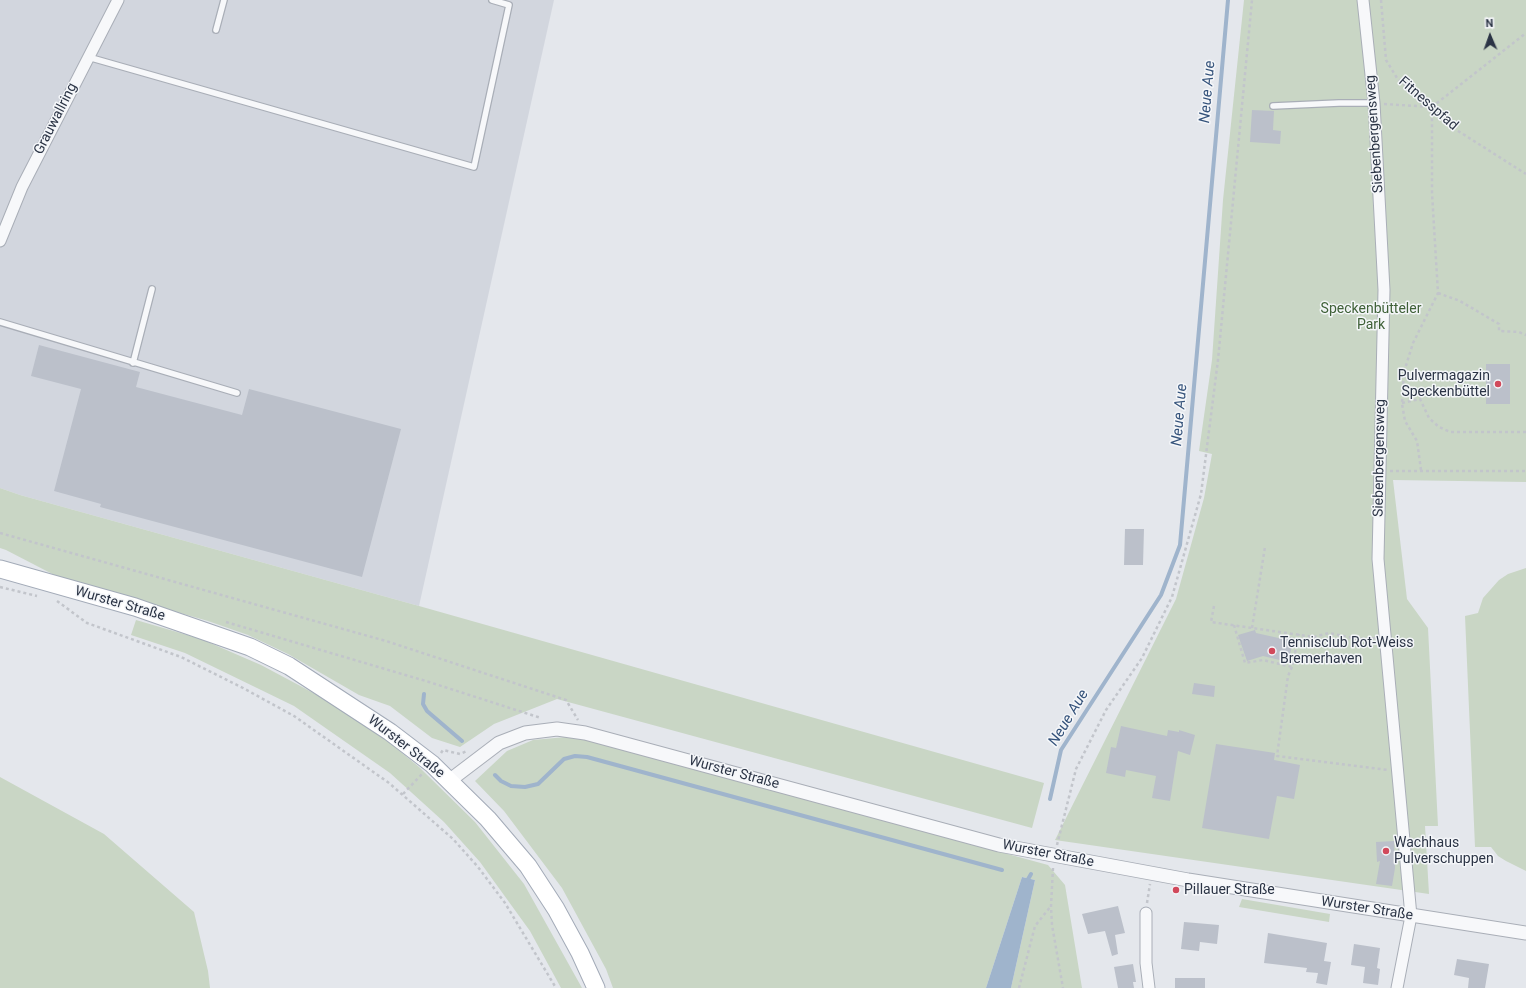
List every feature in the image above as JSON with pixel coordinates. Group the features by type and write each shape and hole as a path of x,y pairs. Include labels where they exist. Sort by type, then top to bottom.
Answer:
{"main road":[{"name":"Wurster Straße","path":"0,569 135,607 250,648 289,666 354,707 432,764 449,781"},
{"path":"449,781 488,819 528,866 556,909 580,953 596,988"}],"street":[{"name":"Grauwallring","path":"0,241 22,187 118,0"},
{"name":"Siebenbergensweg","path":"1363,0 1374,103 1384,290 1378,559 1411,916 1397,988"},
{"name":"Wurster Straße","path":"449,781 499,744 525,733 557,729 585,733 986,842 1152,874 1526,933"},
{"path":"1146,913 1146,963 1150,988"}],"lane":[{"path":"216,30 224,0"},
{"path":"88,57 474,167 509,5 492,0"},
{"path":"1273,106 1374,103"},
{"path":"133,363 152,289"},
{"path":"0,322 237,393"}],"path":[{"path":"1063,988 1052,924 1051,906 1054,856 1076,769 1106,710 1142,658 1172,597 1201,494 1218,360 1252,0"},
{"name":"Fitnesspfad","path":"1381,0 1386,60 1397,78 1432,107 1455,129 1526,174"},
{"path":"1374,103 1432,107 1526,33"},
{"path":"1421,470 1417,440 1405,421 1402,404 1404,372 1411,350 1438,293 1432,193 1432,107"},
{"path":"1438,293 1460,301 1499,324 1499,332 1519,332 1526,334"},
{"path":"1402,404 1420,399 1429,418 1439,427 1450,432 1526,432"},
{"path":"1380,471 1526,471"},
{"path":"0,533 386,641 566,700 585,733"},
{"path":"1252,628 1265,547"},
{"path":"0,587 39,596"},
{"path":"54,600 62,604 87,623 182,657 288,712 350,754 403,794 453,839 478,867 505,903 556,988"},
{"path":"1214,606 1211,622 1314,637 1330,633 1358,638 1385,638"},
{"path":"222,620 541,718"},
{"path":"1234,625 1245,663 1263,660 1292,666"},
{"path":"1299,634 1292,666 1288,676 1277,756 1398,771"},
{"path":"403,794 432,764"},
{"path":"1146,913 1152,874"},
{"path":"1019,988 1035,926 1051,906"}],"shaded area":[{"path":"0,0 554,0 419,606 20,495 0,488"}],"green space":[{"name":"Speckenbütteler Park","path":"1244,0 1526,0 1526,482 1393,480 1407,599 1428,628 1438,826 1425,826 1429,894 1055,840 1176,599 1204,498 1212,454 1199,451 1212,360 1223,200"},
{"path":"0,488 20,495 1044,783 1032,828 557,699 494,724 460,747 432,738 390,706 359,695 288,654 248,635 208,621 62,579 0,548"},
{"path":"1526,568 1526,871 1498,856 1491,847 1475,847 1465,616 1478,613 1483,598 1499,580 1508,574"},
{"path":"136,620 201,639 261,665 321,697 378,733 419,767 475,822 524,884 582,988 561,988 530,931 480,862 444,822 390,773 294,706 185,653 131,635"},
{"path":"566,737 593,741 1048,865 1065,885 1082,988 1011,988 1035,880 1022,877 986,988 613,988 606,969 562,888 504,811 475,781 507,751 533,740"},
{"path":"0,777 104,834 194,912 208,971 210,988 0,988"},
{"path":"1242,899 1330,914 1329,922 1239,907"}],"water":[{"path":"1022,877 1035,880 1011,988 986,988"}],"building":[{"path":"1252,110 1274,111 1273,130 1281,131 1280,144 1250,142"},
{"path":"39,345 140,372 136,387 242,415 249,389 401,429 362,577 100,507 101,504 54,491 81,389 31,376"},
{"name":"Pulvermagazin Speckenbüttel","path":"1486,364 1510,364 1510,404 1486,404"},
{"path":"1125,529 1144,529 1143,565 1124,565"},
{"path":"1255,630 1256,633 1283,639 1284,636 1294,638 1288,662 1263,656 1247,661 1238,635"},
{"path":"1194,683 1215,686 1214,697 1192,694"},
{"path":"1121,726 1167,736 1168,730 1179,732 1179,730 1195,735 1190,755 1178,751 1170,801 1152,798 1156,776 1126,770 1125,777 1106,773 1111,747 1116,748"},
{"path":"1216,744 1275,753 1274,760 1300,765 1294,799 1277,796 1269,839 1202,828"},
{"path":"1394,841 1395,868 1392,886 1376,884 1380,861 1377,862 1376,842"},
{"path":"1118,906 1125,933 1115,935 1118,954 1112,956 1105,931 1088,934 1082,914"},
{"path":"1184,922 1219,925 1217,944 1200,942 1199,951 1181,949"},
{"path":"1268,933 1327,943 1324,961 1331,962 1327,985 1316,983 1318,973 1306,972 1307,968 1264,963"},
{"path":"1354,944 1380,948 1377,968 1380,969 1378,985 1363,983 1365,967 1351,965"},
{"path":"1457,959 1489,964 1485,988 1468,988 1469,978 1454,975"},
{"path":"1133,964 1136,982 1133,982 1134,988 1118,988 1114,967"},
{"path":"1175,978 1205,978 1205,988 1175,988"}],"waterway":[{"name":"Neue Aue","path":"1050,799 1061,750 1161,595 1180,545 1228,0"},
{"path":"424,694 423,704 427,711 462,741"},
{"path":"495,775 501,781 511,786 525,787 538,784 564,759 575,756 587,757 1002,870"},
{"name":"Neue Aue","path":"1027,881 1031,874"}],"place":[{"name":"Pulvermagazin Speckenbüttel","path":"1498,384"},
{"name":"Tennisclub Rot-Weiss Bremerhaven","path":"1272,651"},
{"name":"Wachhaus Pulverschuppen","path":"1386,851"},
{"name":"Pillauer Straße","path":"1176,890"}]}
